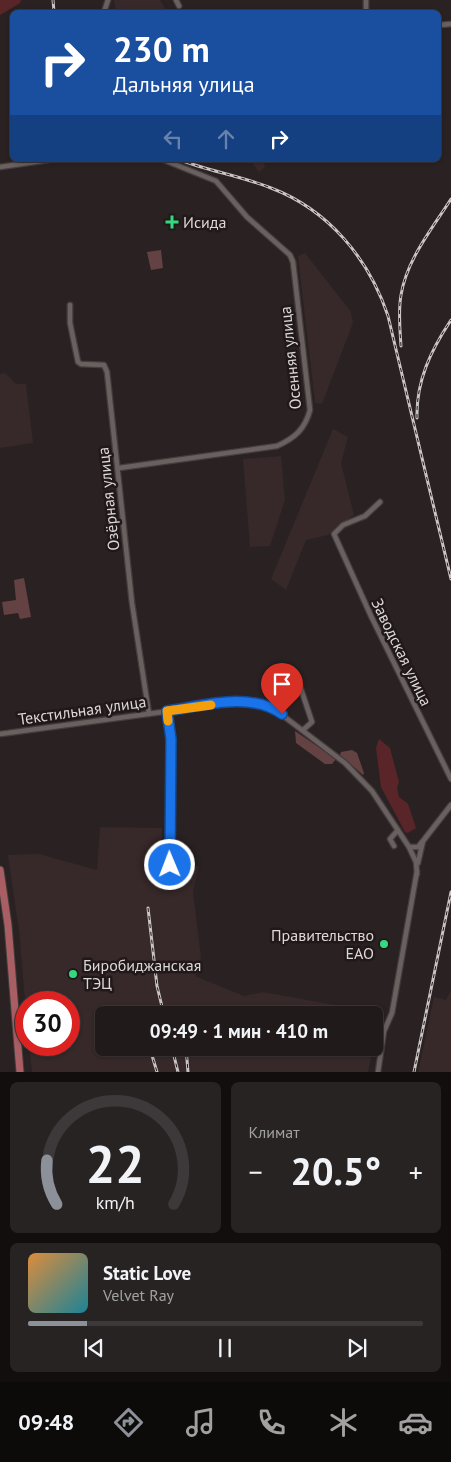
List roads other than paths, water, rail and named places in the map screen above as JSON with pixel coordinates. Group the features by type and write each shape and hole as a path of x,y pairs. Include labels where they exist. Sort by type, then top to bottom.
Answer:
{"main road":[{"path":"0,870 8,925 20,1072"}],"street":[{"path":"176,0 179,6"},
{"path":"0,167 34,162"},
{"name":"Осенняя улица","path":"119,468 278,446 292,440 301,431 310,410 293,262 290,256 247,217 216,181 169,162"},
{"name":"Озёрная улица","path":"70,305 70,323 78,362 81,364 104,364 106,368 119,468 132,604 148,714"},
{"name":"Заводская улица","path":"380,502 365,516 343,526 334,534 371,616 451,779"},
{"path":"282,714 287,680 300,686 312,722 303,730"},
{"name":"Текстильная улица","path":"0,734 236,702 256,703 274,708 344,763 372,791 409,847 416,862 416,874"},
{"path":"167,711 171,739 170,865"},
{"path":"409,847 418,847 451,805"},
{"path":"394,846 390,839 398,830"},
{"path":"378,1072 384,1031 392,1013 423,841"}],"railway":[{"path":"53,0 54,10"},
{"path":"186,162 260,184 292,197 328,223 358,256 370,275 388,316 451,579"},
{"path":"401,346 400,308 404,282 414,257 451,199"},
{"path":"417,418 419,391 426,366 451,320"},
{"path":"414,1072 451,892"},
{"path":"148,908 157,986 162,1006"},
{"path":"152,1056 157,1072"},
{"path":"174,1056 178,1072"},
{"path":"187,1056 188,1072"}],"place":[{"name":"Исида","path":"172,222"},
{"name":"Правительство ЕАО","path":"384,944"},
{"name":"Биробиджанская ТЭЦ","path":"73,974"}]}
